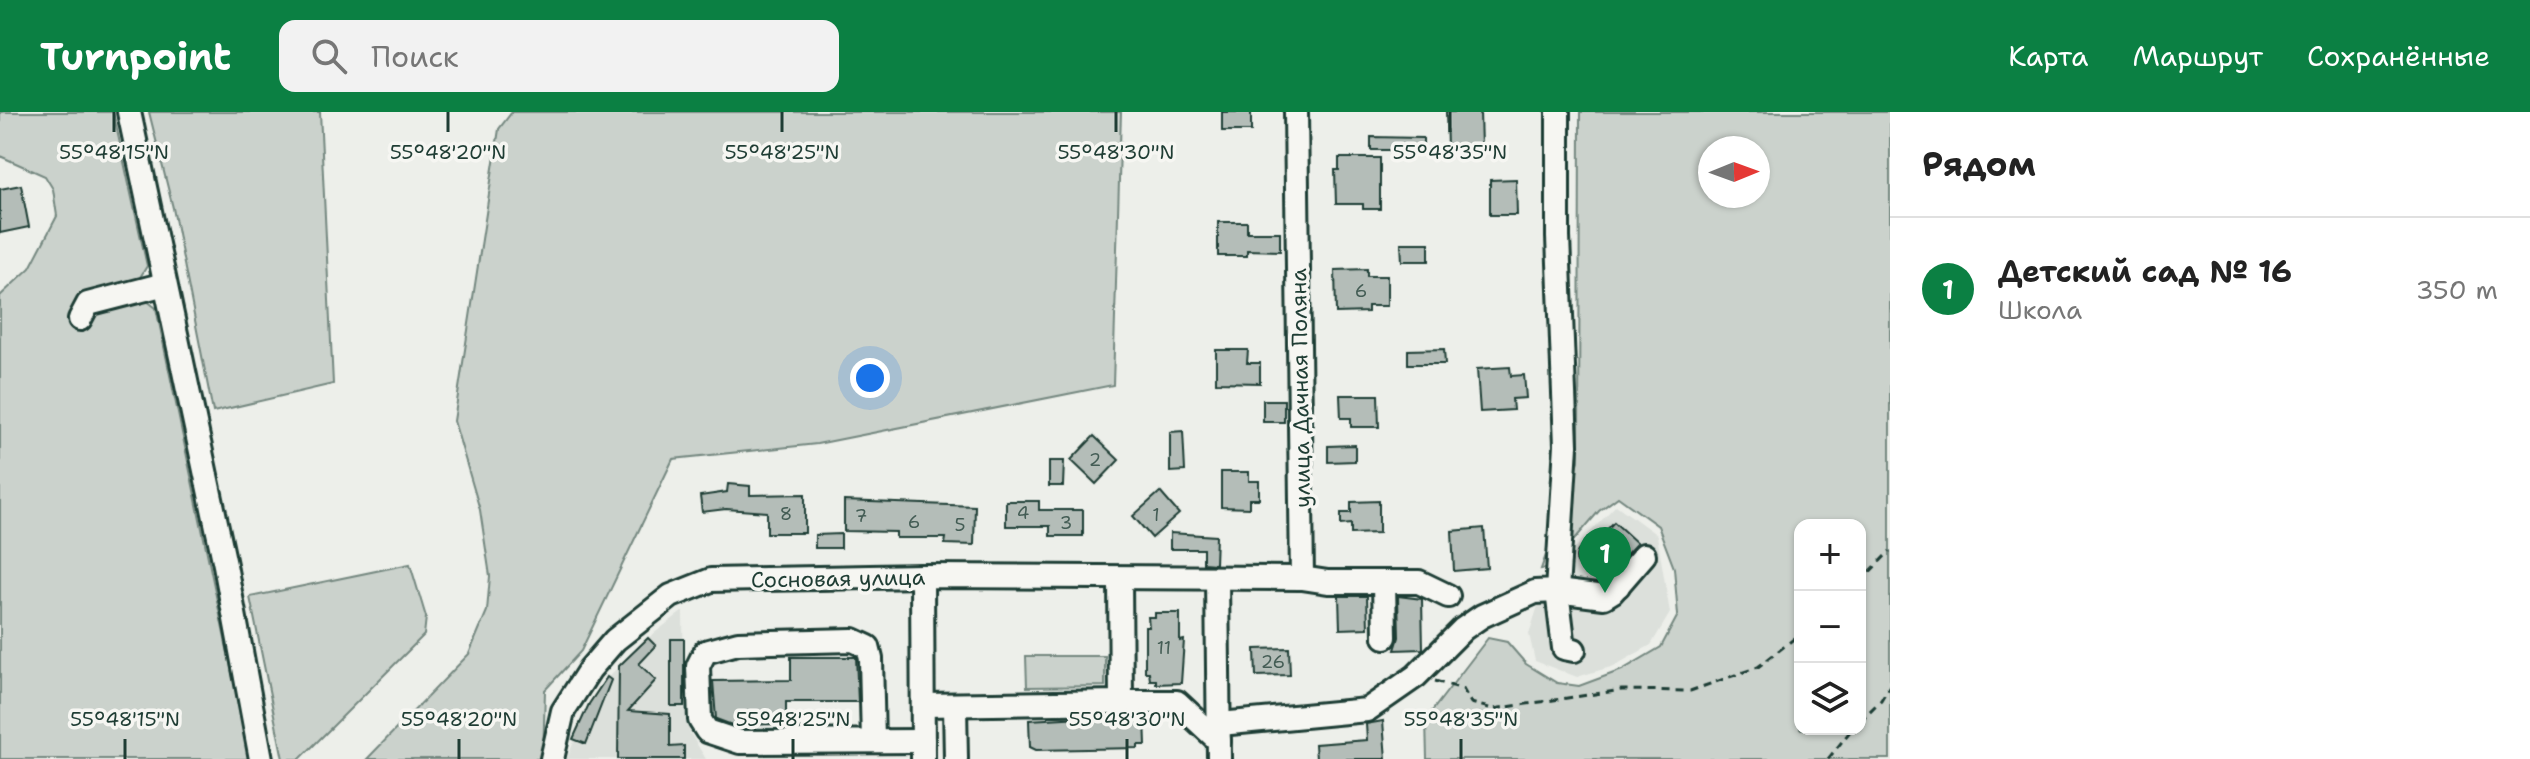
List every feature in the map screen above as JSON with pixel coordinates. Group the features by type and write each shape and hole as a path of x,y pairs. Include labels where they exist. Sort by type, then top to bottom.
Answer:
{"street":[{"path":"129,112 225,565 261,759"},
{"name":"улица Дачная Поляна","path":"1296,112 1302,578"},
{"path":"1558,112 1558,237 1566,445 1557,591 1564,648 1574,650"},
{"path":"80,319 88,304 165,284"},
{"path":"1219,741 1367,710 1416,676 1463,629 1482,616 1535,592 1557,591 1604,597 1618,586 1644,555"},
{"path":"1589,558 1610,573 1618,586"},
{"path":"873,741 871,659 868,647 853,640 738,643 705,652 698,666 700,720 707,731 740,742 873,741 923,750 922,576"},
{"name":"Сосновая улица","path":"552,759 563,711 590,669 615,640 671,596 711,580 922,576 1217,579"},
{"path":"1120,579 1121,702"},
{"path":"1219,741 1217,579 1419,582 1448,596"},
{"path":"1384,582 1385,637"},
{"path":"923,705 1177,702 1219,741"},
{"path":"955,706 956,759"}],"path":[{"path":"1866,576 1890,551"},
{"path":"1416,676 1463,689 1471,703 1493,709 1622,690 1690,691 1758,667 1794,639"},
{"path":"1866,715 1890,685"},
{"path":"1828,759 1847,735"}],"shaded area":[{"path":"0,112 113,112 147,266 139,279 95,290 99,310 146,300 156,308 250,759 0,759 0,296 30,268 57,216 53,189 45,176 0,156"},
{"path":"149,112 320,112 333,384 213,412 173,208"},
{"path":"512,112 1121,112 1113,385 817,444 673,459 581,651 545,690 543,759 367,759 469,654 487,611 490,576 480,510 454,421 499,129"},
{"path":"1580,112 1890,112 1890,759 1427,759 1426,719 1488,638 1507,642 1526,664 1557,683 1579,686 1622,670 1661,647 1678,615 1674,568 1658,526 1618,497 1599,511 1550,568 1541,569 1579,461"},
{"path":"1616,505 1657,535 1670,613 1651,645 1614,666 1577,677 1535,661 1529,634 1547,578"},
{"path":"410,564 426,617 424,635 300,759 283,759 250,597"},
{"path":"683,611 684,706 690,733 706,759 567,759 589,704 605,680 648,638"},
{"path":"1026,656 1105,656 1105,686 1027,687"}],"building":[{"path":"1222,112 1251,112 1251,131 1222,131"},
{"path":"1446,112 1480,112 1481,147 1447,148"},
{"path":"1371,137 1423,138 1423,150 1371,150"},
{"path":"1339,158 1380,158 1380,209 1363,209 1363,204 1336,204 1335,170 1339,170"},
{"path":"1516,179 1517,215 1490,215 1490,180"},
{"path":"21,185 29,227 0,233 0,189"},
{"path":"1218,222 1247,222 1247,232 1280,232 1280,251 1247,250 1247,256 1218,256"},
{"path":"1401,243 1429,243 1429,261 1402,261"},
{"path":"1367,269 1367,276 1387,276 1387,306 1368,306 1368,312 1336,313 1335,270"},
{"path":"1444,349 1445,364 1408,364 1408,350"},
{"path":"1216,350 1248,350 1247,363 1260,363 1260,383 1216,382"},
{"path":"1510,367 1511,376 1524,375 1526,398 1512,399 1513,410 1480,412 1477,369"},
{"path":"1340,395 1378,395 1379,427 1351,427 1351,418 1341,418"},
{"path":"1263,400 1284,400 1284,422 1263,422"},
{"path":"1183,431 1185,471 1170,472 1170,432"},
{"path":"1094,436 1119,460 1096,484 1071,460"},
{"path":"1355,445 1355,461 1328,462 1328,446"},
{"path":"1049,461 1064,461 1063,486 1049,486"},
{"path":"1221,472 1249,472 1249,481 1259,481 1259,499 1249,499 1249,508 1221,507"},
{"path":"728,484 750,486 750,495 805,494 805,533 767,533 767,512 726,509 702,512 700,496 727,492"},
{"path":"1160,492 1179,514 1152,538 1133,516"},
{"path":"844,501 975,506 974,545 945,544 946,538 896,538 896,532 844,531"},
{"path":"1006,501 1039,501 1039,510 1083,510 1083,536 1050,536 1050,526 1006,526"},
{"path":"1379,501 1379,533 1351,534 1351,524 1341,525 1341,513 1351,513 1351,502"},
{"path":"1614,522 1637,543 1619,562 1593,545"},
{"path":"1484,528 1487,568 1454,571 1452,531"},
{"path":"1170,533 1216,536 1215,564 1203,563 1203,549 1170,549"},
{"path":"841,534 841,548 815,548 815,535"},
{"path":"1339,596 1367,596 1368,628 1340,629"},
{"path":"1398,596 1422,599 1423,649 1395,650 1399,637"},
{"path":"1155,613 1180,613 1180,641 1184,640 1181,683 1156,684 1156,680 1150,680 1149,672 1145,672 1145,627 1149,627 1148,617 1155,617"},
{"path":"648,638 656,646 639,664 656,680 628,711 670,714 670,747 684,746 684,759 618,759 619,666"},
{"path":"671,639 684,639 684,706 671,706"},
{"path":"1289,648 1290,675 1256,676 1255,649"},
{"path":"791,657 856,657 858,702 786,702 786,724 732,725 716,719 713,681 791,680"},
{"path":"607,677 611,680 586,744 573,739 589,704"},
{"path":"1145,717 1146,745 1138,745 1138,748 1036,750 1030,747 1029,720"},
{"path":"1383,721 1386,759 1316,759 1315,744 1367,740 1366,724"}],"place":[{"name":"Детский сад № 16","path":"1605,593"}]}
